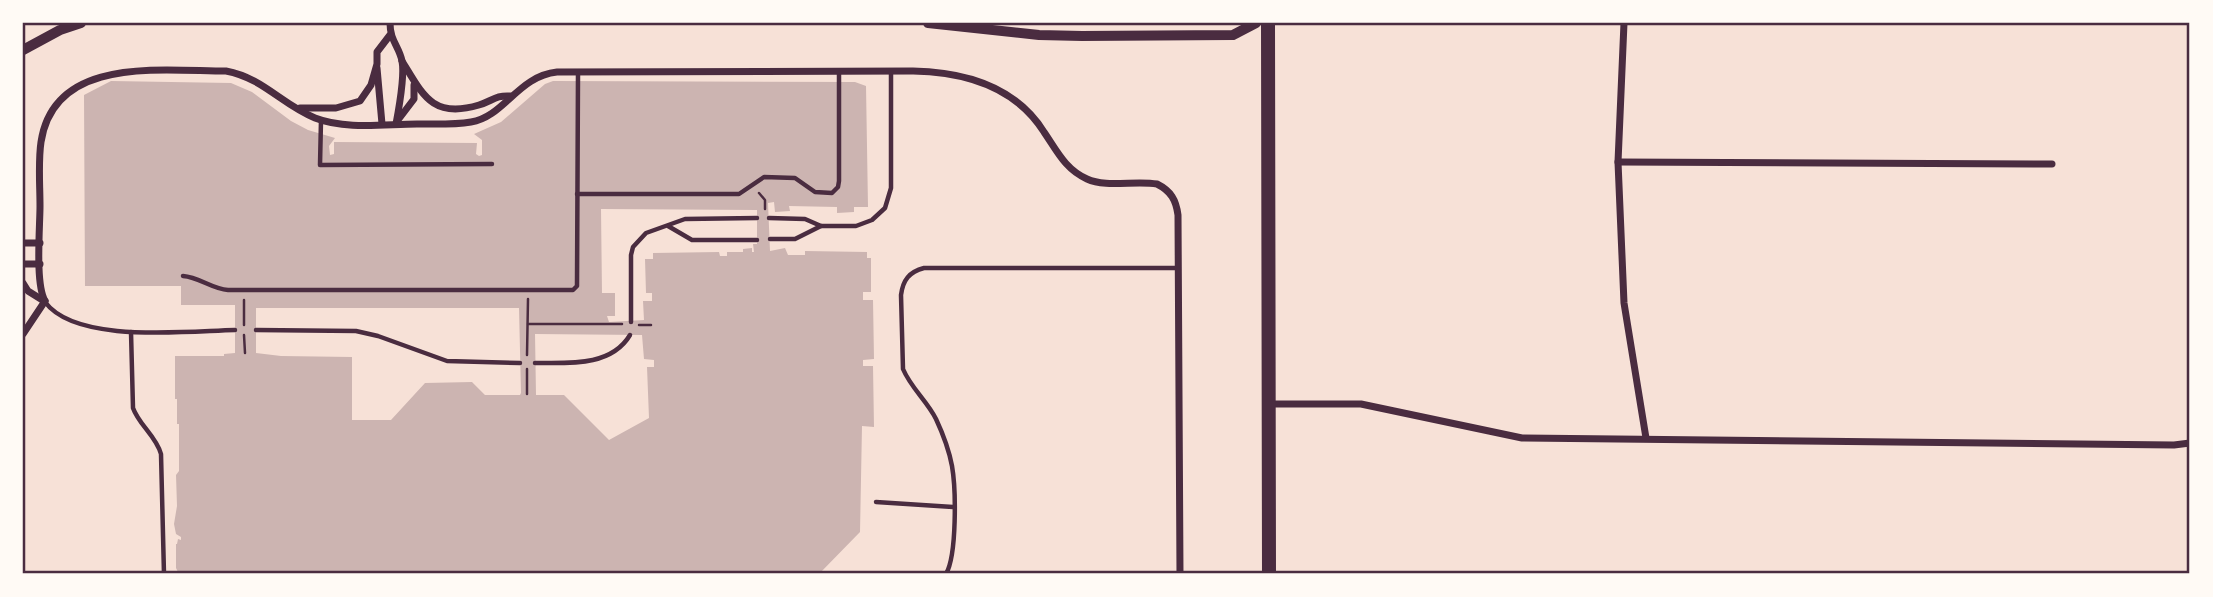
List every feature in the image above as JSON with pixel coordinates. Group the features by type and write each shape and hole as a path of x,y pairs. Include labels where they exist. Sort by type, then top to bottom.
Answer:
{"main road":[{"path":"1268,23 1269,574"}],"street":[{"path":"23,50 60,30 81,23"},
{"path":"390,23 390,35 402,61 425,98 436,105 444,108 470,107 498,95 511,96"},
{"path":"928,23 1072,36 1233,35 1256,23"},
{"path":"1624,23 1618,162 1624,303 1646,438"},
{"path":"382,124 377,52 390,35"},
{"path":"396,124 400,106 402,61"},
{"path":"296,108 336,108 360,101 371,85 377,64"},
{"path":"45,301 40,289 40,152 44,130 55,108 80,85 116,72 226,71 257,81 296,108 341,124 459,124 481,120 544,74 839,71 950,73 991,85 1014,99 1028,111 1061,160 1079,175 1093,182 1148,183 1165,188 1175,199 1179,268 1180,574"},
{"path":"396,124 414,99 414,80"},
{"path":"1618,162 2052,164"},
{"path":"23,243 40,243"},
{"path":"23,264 40,264"},
{"path":"23,283 28,291 45,301"},
{"path":"23,334 45,301"},
{"path":"1268,404 1361,404 1522,438 2174,445 2190,443"}],"lane":[{"path":"577,194 739,194 764,177 795,178 815,192 832,193 838,187 839,181 839,71"},
{"path":"769,239 795,239 821,226 864,224 885,208 891,188 891,71"},
{"path":"183,276 191,276 220,289 244,290 573,290 577,286 578,72"},
{"path":"321,119 320,164 492,164"},
{"path":"631,322 631,256 633,247 646,233 685,219 757,218"},
{"path":"769,218 805,219 821,226"},
{"path":"667,225 692,240 757,240"},
{"path":"947,574 952,559 953,472 943,435 932,412 913,388 903,369 901,295 909,274 924,268 1179,268"},
{"path":"45,301 56,314 71,322 97,328 131,332 235,330"},
{"path":"256,330 356,331 378,336 447,361 520,363"},
{"path":"131,332 133,408 136,417 158,443 161,454 164,574"},
{"path":"535,363 580,362 606,356 620,348 631,335"},
{"path":"876,502 953,508"}],"path":[{"path":"244,290 245,353"},
{"path":"527,394 528,290"},
{"path":"528,324 623,324"},
{"path":"637,324 651,325"}],"building":[{"path":"111,81 231,83 252,92 308,130 335,138 329,146 330,155 334,154 334,142 477,143 476,154 479,156 482,155 482,140 474,134 501,122 545,84 553,81 855,82 866,86 868,207 854,207 854,212 837,213 837,207 789,206 790,211 775,212 774,202 768,203 770,251 785,248 788,255 805,255 805,251 867,252 867,258 871,258 871,292 863,292 863,300 873,300 874,359 863,360 863,366 873,366 874,427 862,426 860,532 819,574 179,574 176,568 176,544 181,537 176,534 174,524 177,506 176,475 179,471 175,356 224,356 235,353 235,305 181,305 181,286 85,286 84,95","holes":["601,209 757,210 757,244 753,244 754,252 752,248 743,249 743,252 727,252 727,256 720,256 719,252 653,253 653,259 645,259 646,293 652,293 652,301 643,301 644,320 609,322 607,316 615,316 615,293 602,293","256,308 519,308 521,393 485,395 472,382 425,383 391,420 352,420 352,357 256,353","535,334 642,335 644,359 654,360 654,367 647,367 649,418 609,440 564,395 536,395"]}]}
